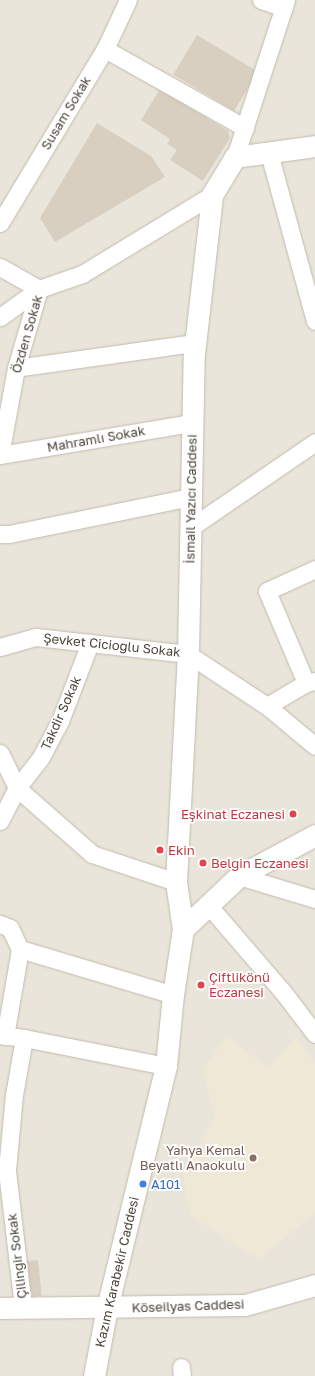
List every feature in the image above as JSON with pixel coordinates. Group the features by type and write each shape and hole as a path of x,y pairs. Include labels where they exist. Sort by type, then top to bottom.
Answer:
{"street":[{"name":"Susam Sokak","path":"0,223 105,49 128,0"},
{"path":"261,0 285,4 235,157 315,146"},
{"path":"105,49 245,128"},
{"path":"269,153 315,321"},
{"name":"İsmail Yazıcı Caddesi","path":"183,929 176,882 188,654 195,343 212,195 235,157"},
{"name":"Özden Sokak","path":"0,455 16,368 39,289 82,274 212,195"},
{"path":"0,267 39,289 0,317"},
{"path":"16,368 195,343"},
{"name":"Mahramlı Sokak","path":"0,455 192,423"},
{"path":"190,528 315,442"},
{"path":"0,534 9,534 191,497"},
{"path":"267,706 310,682 267,591 315,569"},
{"name":"Şevket Cicioğlu Sokak","path":"0,647 36,637 188,654 267,706 315,746"},
{"name":"Takdir Sokak","path":"0,821 17,788 42,757 60,721 90,643"},
{"path":"0,753 17,788 92,854 176,882"},
{"path":"183,929 239,876 315,835"},
{"path":"239,876 315,899"},
{"path":"209,906 283,992 315,1034"},
{"path":"0,924 10,928 20,949 2,1036 24,1038 166,1066"},
{"name":"Kazım Karabekir Caddesi","path":"94,1376 107,1308 166,1066 173,995 183,929"},
{"path":"20,949 173,995"},
{"name":"Çilingir Sokak","path":"23,1307 7,1170 14,1095 24,1038"},
{"name":"Köseilyas Caddesi","path":"0,1308 107,1308 245,1305 315,1286"}],"shaded area":[{"path":"0,0 315,0 315,1376 0,1376"},
{"name":"Yahya Kemal Beyatlı Anaokulu","path":"226,1036 268,1068 296,1037 315,1064 315,1213 258,1259 190,1215 183,1174 215,1116 203,1070"}],"building":[{"path":"197,35 258,72 234,111 173,74"},
{"path":"160,89 228,131 230,138 203,181 170,160 177,150 167,144 170,139 141,120"},
{"path":"97,123 151,156 165,177 55,242 40,218"},
{"path":"38,1260 42,1296 27,1297 23,1262"}],"place":[{"name":"Eşkinat Eczanesi","path":"293,814"},
{"name":"Ekin","path":"160,850"},
{"name":"Belgin Eczanesi","path":"203,863"},
{"name":"Çiftlikönü Eczanesi","path":"201,985"},
{"name":"Yahya Kemal Beyatlı Anaokulu","path":"253,1158"},
{"name":"A101","path":"143,1184"}]}
